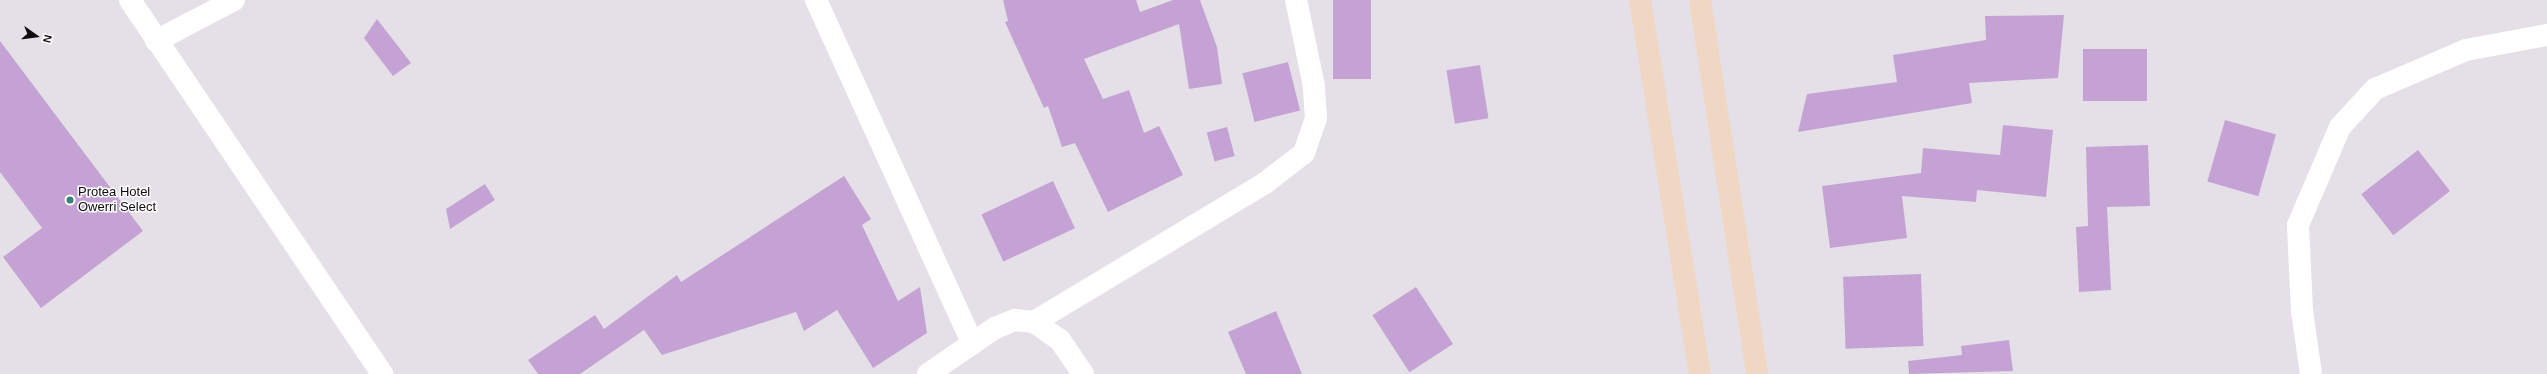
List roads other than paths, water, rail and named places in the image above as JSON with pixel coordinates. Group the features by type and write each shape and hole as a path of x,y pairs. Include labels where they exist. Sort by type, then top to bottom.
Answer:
{"main road":[{"path":"1640,0 1700,374"},
{"path":"1700,0 1757,374"}],"street":[{"path":"156,41 234,0"},
{"path":"816,0 973,344"},
{"path":"1034,322 1265,183 1304,153 1316,112 1314,86 1296,0"},
{"path":"138,2 156,41 382,374"},
{"path":"2311,374 2302,311 2298,225 2340,128 2375,89 2466,50 2547,35"},
{"path":"928,374 973,344 1015,320 1034,322 1060,340 1083,374"}],"place":[{"name":"Protea Hotel Owerri Select","path":"70,200"}]}
